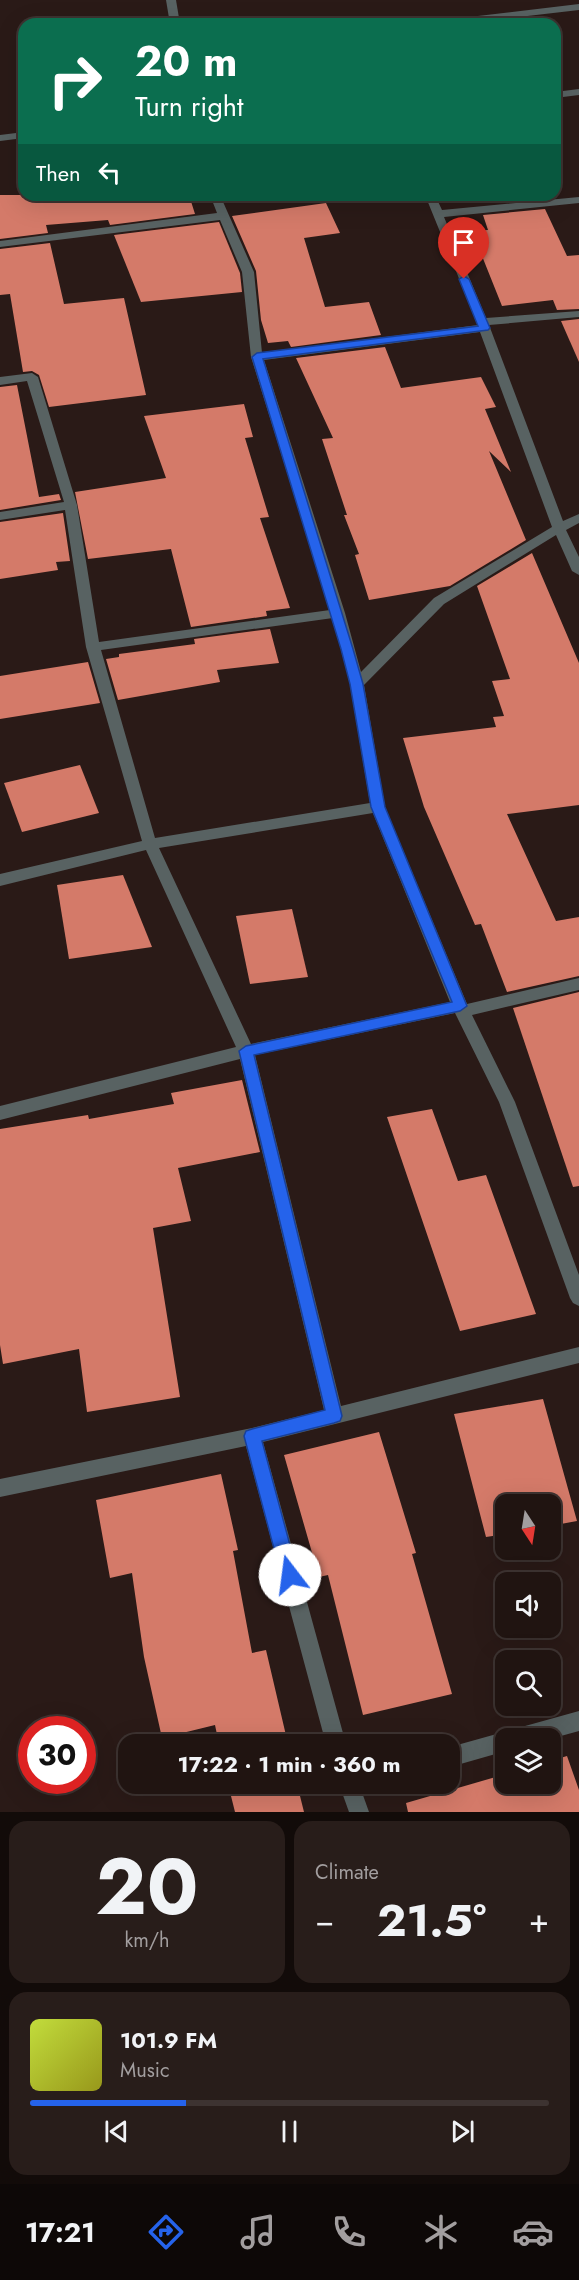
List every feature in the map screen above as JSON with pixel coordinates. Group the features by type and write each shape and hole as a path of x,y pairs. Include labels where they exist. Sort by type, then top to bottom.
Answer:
{"street":[{"path":"171,0 174,18"},
{"path":"486,18 579,7"},
{"path":"561,94 579,92"},
{"path":"0,138 18,136"},
{"path":"437,214 579,200"},
{"path":"217,201 248,272 257,357 338,613 357,684 378,807 461,1008 507,1102 579,1298"},
{"path":"432,201 483,325 559,528 579,571"},
{"path":"0,243 222,216"},
{"path":"257,357 483,325 579,314"},
{"path":"0,381 33,377 71,505 93,647 150,844 246,1051 334,1416"},
{"path":"0,516 71,505"},
{"path":"357,684 440,601 579,518"},
{"path":"93,647 338,613"},
{"path":"0,880 150,844 378,807"},
{"path":"0,1113 246,1051 579,984"},
{"path":"0,1488 252,1436 579,1355"},
{"path":"252,1436 333,1734"},
{"path":"553,1728 579,1721"},
{"path":"460,1753 495,1744"},
{"path":"353,1794 359,1812"}],"building":[{"path":"0,195 18,195 18,201 191,201 195,214 110,225 108,220 46,225 48,233 0,239"},
{"path":"326,203 340,233 304,238 325,307 369,302 381,335 291,347 288,341 268,343 261,320 256,271 232,216"},
{"path":"545,209 567,256 579,255 579,309 557,310 553,300 502,306 472,231 488,230 483,215"},
{"path":"219,222 240,273 242,292 141,302 114,235"},
{"path":"50,243 64,304 124,298 146,395 49,407 39,375 32,371 23,372 10,294 0,295 0,249"},
{"path":"579,319 579,362 561,321"},
{"path":"385,347 401,388 481,377 496,407 485,409 511,472 489,451 526,540 450,586 369,600 355,555 359,554 344,515 347,515 322,439 333,438 296,358"},
{"path":"17,385 39,497 59,494 61,500 0,510 0,387"},
{"path":"244,404 253,437 245,438 269,517 260,518 290,608 266,611 267,616 191,627 171,549 88,559 75,492 166,478 144,416"},
{"path":"63,513 70,561 56,562 58,570 0,579 0,522"},
{"path":"532,553 579,663 579,805 507,814 556,921 579,917 579,976 507,992 481,924 475,925 424,807 403,738 496,727 493,717 504,716 492,681 510,679 477,586"},
{"path":"270,629 279,663 217,670 220,682 118,700 106,659 119,657 119,654 195,644 194,639"},
{"path":"88,662 100,703 0,719 0,676"},
{"path":"80,765 99,813 22,832 4,783"},
{"path":"123,875 152,947 69,959 57,885"},
{"path":"292,909 308,977 250,984 236,916"},
{"path":"579,992 579,1186 573,1187 513,1008"},
{"path":"242,1080 260,1152 178,1168 191,1221 153,1228 180,1397 87,1412 79,1349 3,1364 0,1345 0,1129 88,1115 89,1119 174,1104 171,1093"},
{"path":"432,1109 458,1181 486,1175 536,1314 460,1331 387,1117"},
{"path":"543,1399 577,1521 561,1524 561,1494 495,1494 495,1536 486,1537 454,1414"},
{"path":"379,1432 416,1553 412,1554 452,1694 363,1715 328,1575 319,1577 284,1455"},
{"path":"221,1474 238,1550 233,1551 252,1653 266,1650 286,1734 217,1734 215,1725 178,1734 161,1734 144,1657 132,1573 110,1578 96,1500"},
{"path":"567,1756 579,1790 579,1812 408,1812 406,1803 437,1794 460,1794 460,1787 495,1777 495,1794 561,1794 561,1758"},
{"path":"230,1794 300,1794 304,1812 235,1812"}],"route":[{"path":"290,1575 252,1436 334,1416 246,1051 460,1006 378,807 357,684 338,613 257,357 484,328 464,279"}]}
